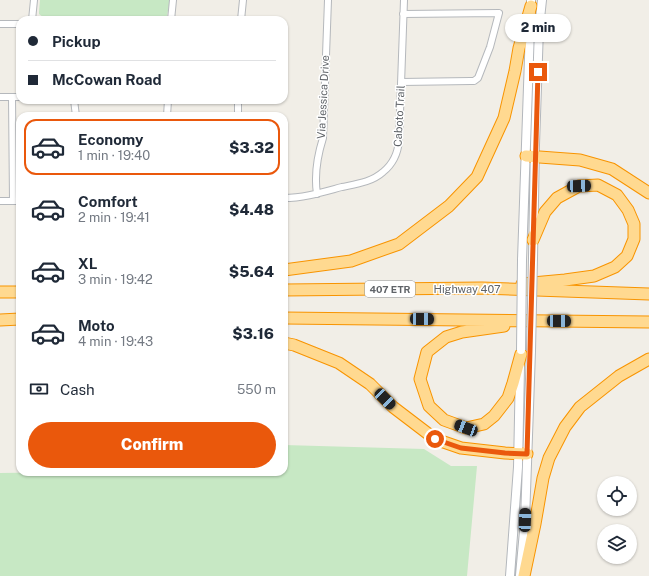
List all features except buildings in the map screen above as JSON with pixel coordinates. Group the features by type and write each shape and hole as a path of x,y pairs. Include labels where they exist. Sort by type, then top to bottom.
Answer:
{"highway":[{"path":"288,270 351,262 398,244 449,206 477,177 504,118 519,48 531,3"},
{"path":"530,156 580,160 612,169 649,194"},
{"path":"496,289 530,283 594,276 615,267 627,256 634,239 634,224 628,210 617,195 598,185 579,186 557,198 545,212 533,240"},
{"name":"Highway 407","path":"288,290 496,289 649,294"},
{"path":"0,292 16,292"},
{"path":"288,318 649,322"},
{"path":"0,320 16,319"},
{"path":"524,352 508,398 494,416 484,424 466,428 444,420 429,406 420,380 427,352 446,337 462,332 544,321"},
{"path":"288,344 339,363 370,384 393,407 435,439 461,448 523,454"},
{"path":"524,576 536,524 543,478 549,458 565,427 580,407 618,376 649,360"}],"main road":[{"path":"520,576 525,520 523,454 524,352 522,260 542,0"},
{"path":"524,352 533,258 530,156 531,3"},
{"path":"510,576 523,454"}],"street":[{"path":"32,16 34,0"},
{"path":"171,16 173,0"},
{"path":"242,16 244,0"},
{"name":"Via Jessica Drive","path":"316,194 316,168 318,152 323,138 328,0"},
{"name":"Caboto Trail","path":"288,198 316,194 375,178 385,171 392,163 399,145 404,0"},
{"path":"401,82 474,81 478,78 490,47 499,12 403,14"},
{"path":"0,24 16,24"},
{"path":"0,97 16,97"},
{"path":"0,202 13,201 12,97"}],"green space":[{"path":"40,0 170,0 167,16 42,16 39,14"},
{"path":"288,445 424,449 451,466 477,466 467,576 0,576 0,473 16,473 16,476 288,476"}],"route":[{"path":"435,439 461,448 527,454 538,72"}]}
